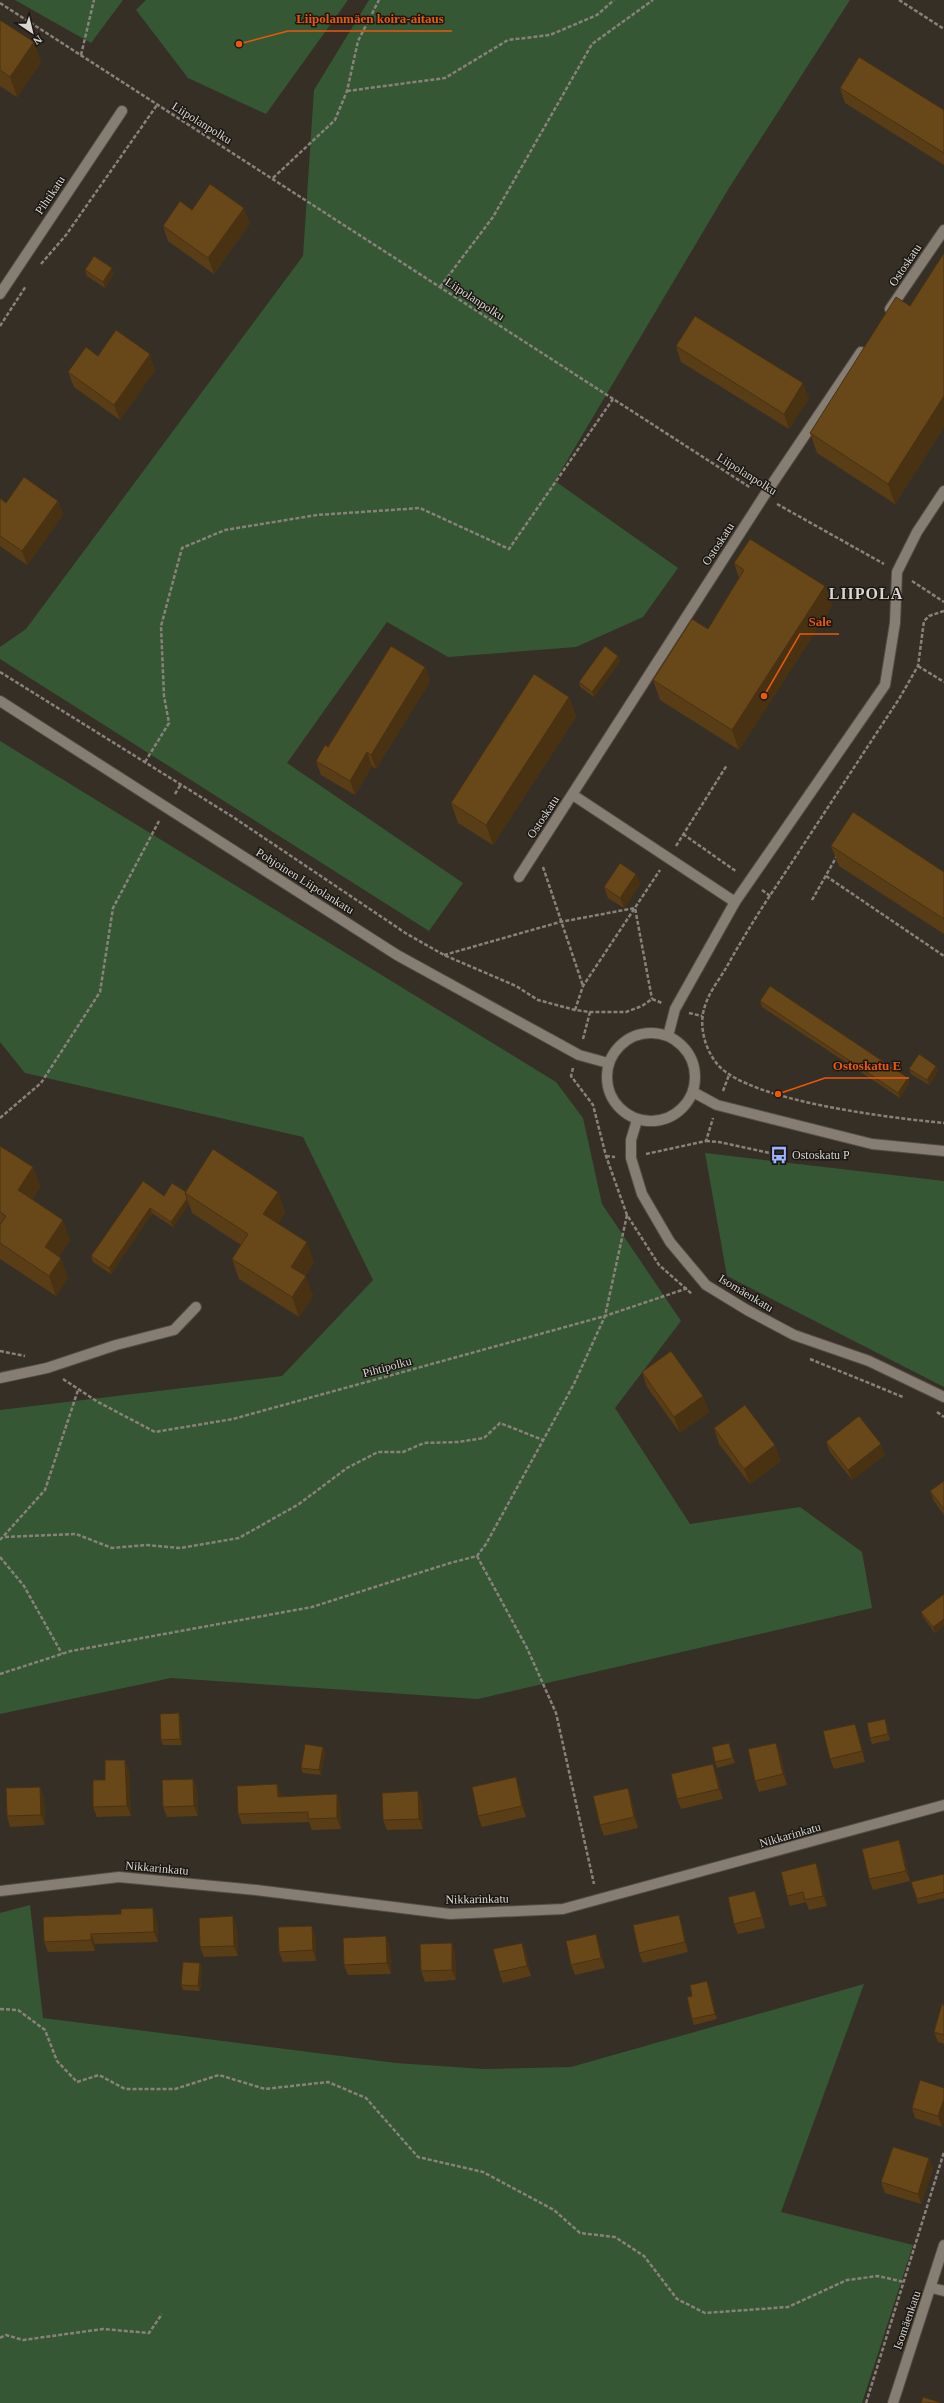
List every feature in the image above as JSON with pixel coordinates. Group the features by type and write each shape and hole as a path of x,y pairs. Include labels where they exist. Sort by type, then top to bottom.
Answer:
{"street":[{"name":"Pihtikatu","path":"0,294 122,111"},
{"name":"Ostoskatu","path":"883,321 944,230"},
{"name":"Ostoskatu","path":"520,877 764,496 870,340"},
{"path":"668,1036 675,1009 736,902 885,685 895,623 897,572 917,532 944,490"},
{"name":"Pohjoinen Liipolankatu","path":"0,701 397,955 578,1055 608,1063"},
{"path":"573,795 736,902"},
{"path":"652,1032 668,1036 681,1044 691,1056 696,1077 693,1092 681,1111 657,1122 637,1120 619,1109 612,1100 606,1086 608,1063 618,1046 631,1037 652,1032"},
{"path":"693,1092 717,1105 872,1144 944,1151"},
{"name":"Isomäenkatu","path":"637,1120 631,1140 632,1158 642,1194 670,1242 706,1284 747,1310 794,1335 869,1362 944,1397"},
{"path":"0,1378 47,1368 116,1345 174,1330 196,1308"},
{"name":"Nikkarinkatu","path":"0,1891 119,1877 256,1890 450,1914 563,1909 944,1805"},
{"name":"Isomäenkatu","path":"892,2403 932,2288 944,2245"},
{"path":"932,2288 944,2291"}],"path":[{"path":"81,55 94,0"},
{"path":"273,178 335,120 347,91 358,41 379,0"},
{"path":"347,91 445,78 508,40 550,35 597,15 614,0"},
{"path":"440,287 493,217 592,44 653,0"},
{"path":"899,0 944,29"},
{"name":"Liipolanpolku","path":"0,3 764,496 897,572 944,602"},
{"path":"37,269 66,235 157,105"},
{"path":"0,326 29,282"},
{"path":"145,762 169,723 164,696 161,626 182,548 225,530 317,515 420,508 509,549 613,399"},
{"path":"944,611 929,616 924,621 918,666 899,699 770,896 710,994 702,1016 703,1033 708,1050 718,1064 729,1075 794,1100 904,1119 944,1123"},
{"path":"918,666 944,682"},
{"path":"0,672 233,817 407,934 444,955 516,986 538,1000 575,1010 590,1012 626,1012 642,1006 652,999"},
{"path":"575,1010 583,986 668,858 727,765"},
{"path":"0,1118 41,1084 100,992 113,908 166,808 181,784"},
{"path":"683,834 770,896"},
{"path":"538,849 560,922 583,986"},
{"path":"812,900 841,849"},
{"path":"826,876 944,956"},
{"path":"444,955 560,922 635,908"},
{"path":"635,908 652,999"},
{"path":"652,999 675,1009 702,1016"},
{"path":"0,1674 62,1654 312,1607 477,1556 486,1544 574,1384 605,1316 626,1215 606,1156 593,1105 571,1076 590,1012"},
{"path":"706,1141 717,1105 729,1075"},
{"path":"606,1156 632,1158 706,1141 720,1142 779,1155"},
{"name":"Pihtipolku","path":"5,1537 45,1490 78,1390 155,1432 233,1419 605,1316 684,1289 706,1284"},
{"path":"0,1540 5,1537 76,1534 112,1548 146,1545 180,1548 239,1538 299,1504 347,1468 378,1452 403,1452 424,1443 458,1442 484,1438 500,1423 543,1440"},
{"path":"477,1556 527,1648 556,1713 598,1900"},
{"path":"0,1557 24,1586 62,1654"},
{"path":"0,2009 18,2010 45,2030 57,2060 77,2082 99,2075 125,2089 175,2089 219,2075 265,2089 328,2082 366,2098 418,2157 483,2172 554,2210 580,2233 615,2237 644,2256 677,2299 705,2314 788,2307 847,2280 878,2276 904,2282"},
{"path":"866,2403 944,2152"},
{"path":"0,2338 6,2335 23,2340 103,2329 148,2333 162,2314"}],"green space":[{"path":"15,0 123,0 91,43"},
{"path":"146,0 348,0 266,114 188,78 136,10"},
{"path":"369,0 850,0 729,188 555,481 678,568 643,617 576,647 448,657 387,622 287,763 463,883 429,931 0,659 0,647 26,629 303,256 314,90"},
{"path":"0,741 556,1082 583,1118 602,1204 681,1321 615,1408 690,1524 800,1507 862,1552 872,1608 478,1699 171,1678 0,1714 0,1410 282,1376 373,1280 303,1137 25,1073 0,1042"},
{"path":"705,1153 944,1181 944,1387 727,1276"},
{"path":"30,1905 43,2018 396,2063 483,2069 571,2067 864,1984 781,2212 913,2245 862,2403 0,2403 0,1913"}],"building":[{"path":"0,20 34,42 10,77 0,70"},
{"path":"859,57 944,110 944,153 840,88"},
{"path":"210,184 244,208 208,258 163,226 180,201 192,210"},
{"path":"944,253 944,396 888,484 810,433 896,297 910,306"},
{"path":"94,256 112,268 103,282 85,270"},
{"path":"695,316 803,383 784,414 676,346"},
{"path":"116,330 150,354 114,405 68,372 86,347 98,356"},
{"path":"24,477 58,501 22,551 0,536 0,498 6,503"},
{"path":"750,539 825,586 732,730 653,680 692,619 708,629 744,570 734,563"},
{"path":"391,646 425,667 371,755 367,752 350,781 316,761 325,745 328,747"},
{"path":"605,646 618,656 592,692 579,682"},
{"path":"534,674 569,697 486,825 451,803"},
{"path":"853,812 944,872 944,919 831,846"},
{"path":"620,863 636,874 620,898 604,887"},
{"path":"770,986 908,1078 898,1093 760,1001"},
{"path":"919,1054 936,1066 927,1080 909,1069"},
{"path":"0,1146 33,1167 18,1190 63,1220 45,1247 61,1258 49,1276 0,1243 0,1225 6,1216 0,1212"},
{"path":"213,1149 278,1192 263,1214 307,1242 291,1267 306,1276 292,1297 232,1259 248,1234 185,1193"},
{"path":"143,1181 164,1196 172,1183 186,1192 187,1199 171,1222 150,1208 109,1268 91,1256"},
{"path":"671,1351 703,1396 674,1417 642,1372"},
{"path":"745,1405 775,1445 744,1469 714,1428"},
{"path":"859,1416 881,1444 848,1470 826,1442"},
{"path":"944,1481 944,1509 930,1491"},
{"path":"944,1594 944,1619 933,1627 921,1612"},
{"path":"179,1713 180,1739 161,1740 160,1714"},
{"path":"885,1719 888,1734 870,1738 867,1723"},
{"path":"855,1724 862,1751 830,1759 823,1731"},
{"path":"729,1743 733,1758 715,1762 712,1747"},
{"path":"776,1743 783,1774 755,1781 748,1749"},
{"path":"305,1744 323,1747 319,1770 301,1768"},
{"path":"105,1760 125,1760 127,1806 93,1807 93,1780 105,1780"},
{"path":"713,1764 719,1789 677,1799 671,1774"},
{"path":"516,1777 522,1806 478,1816 472,1787"},
{"path":"193,1779 194,1806 163,1807 162,1780"},
{"path":"277,1784 278,1797 337,1794 337,1818 308,1819 308,1812 238,1814 237,1786"},
{"path":"40,1787 41,1815 7,1816 6,1788"},
{"path":"628,1788 634,1817 600,1825 593,1796"},
{"path":"418,1791 419,1819 383,1820 382,1793"},
{"path":"899,1840 906,1871 869,1879 862,1849"},
{"path":"816,1863 823,1896 805,1900 803,1892 787,1896 781,1872"},
{"path":"944,1874 944,1892 917,1899 911,1882"},
{"path":"755,1891 762,1917 734,1924 728,1897"},
{"path":"153,1908 154,1932 91,1934 91,1940 44,1942 43,1917 121,1914 121,1909"},
{"path":"679,1915 685,1942 639,1953 633,1925"},
{"path":"233,1916 234,1946 200,1947 199,1918"},
{"path":"312,1926 313,1950 279,1952 278,1927"},
{"path":"596,1934 601,1958 571,1965 566,1941"},
{"path":"386,1936 387,1963 344,1965 343,1938"},
{"path":"452,1943 452,1970 421,1971 420,1944"},
{"path":"522,1943 527,1966 499,1972 493,1949"},
{"path":"183,1962 200,1963 198,1986 181,1985"},
{"path":"707,1981 715,2014 692,2019 687,1997 692,1996 690,1985"},
{"path":"942,2004 944,2005 944,2035 934,2032"},
{"path":"920,2080 944,2088 944,2099 938,2116 912,2108"},
{"path":"893,2147 929,2158 918,2194 881,2182"},
{"path":"923,2397 939,2402 939,2403 921,2403"}],"place":[{"name":"Liipolanmäen koira-aitaus","path":"239,44"},
{"name":"Sale","path":"764,696"},
{"name":"Ostoskatu E","path":"778,1094"},
{"name":"Ostoskatu P","path":"779,1155"}],"district":[{"name":"LIIPOLA","path":"866,593"}]}
